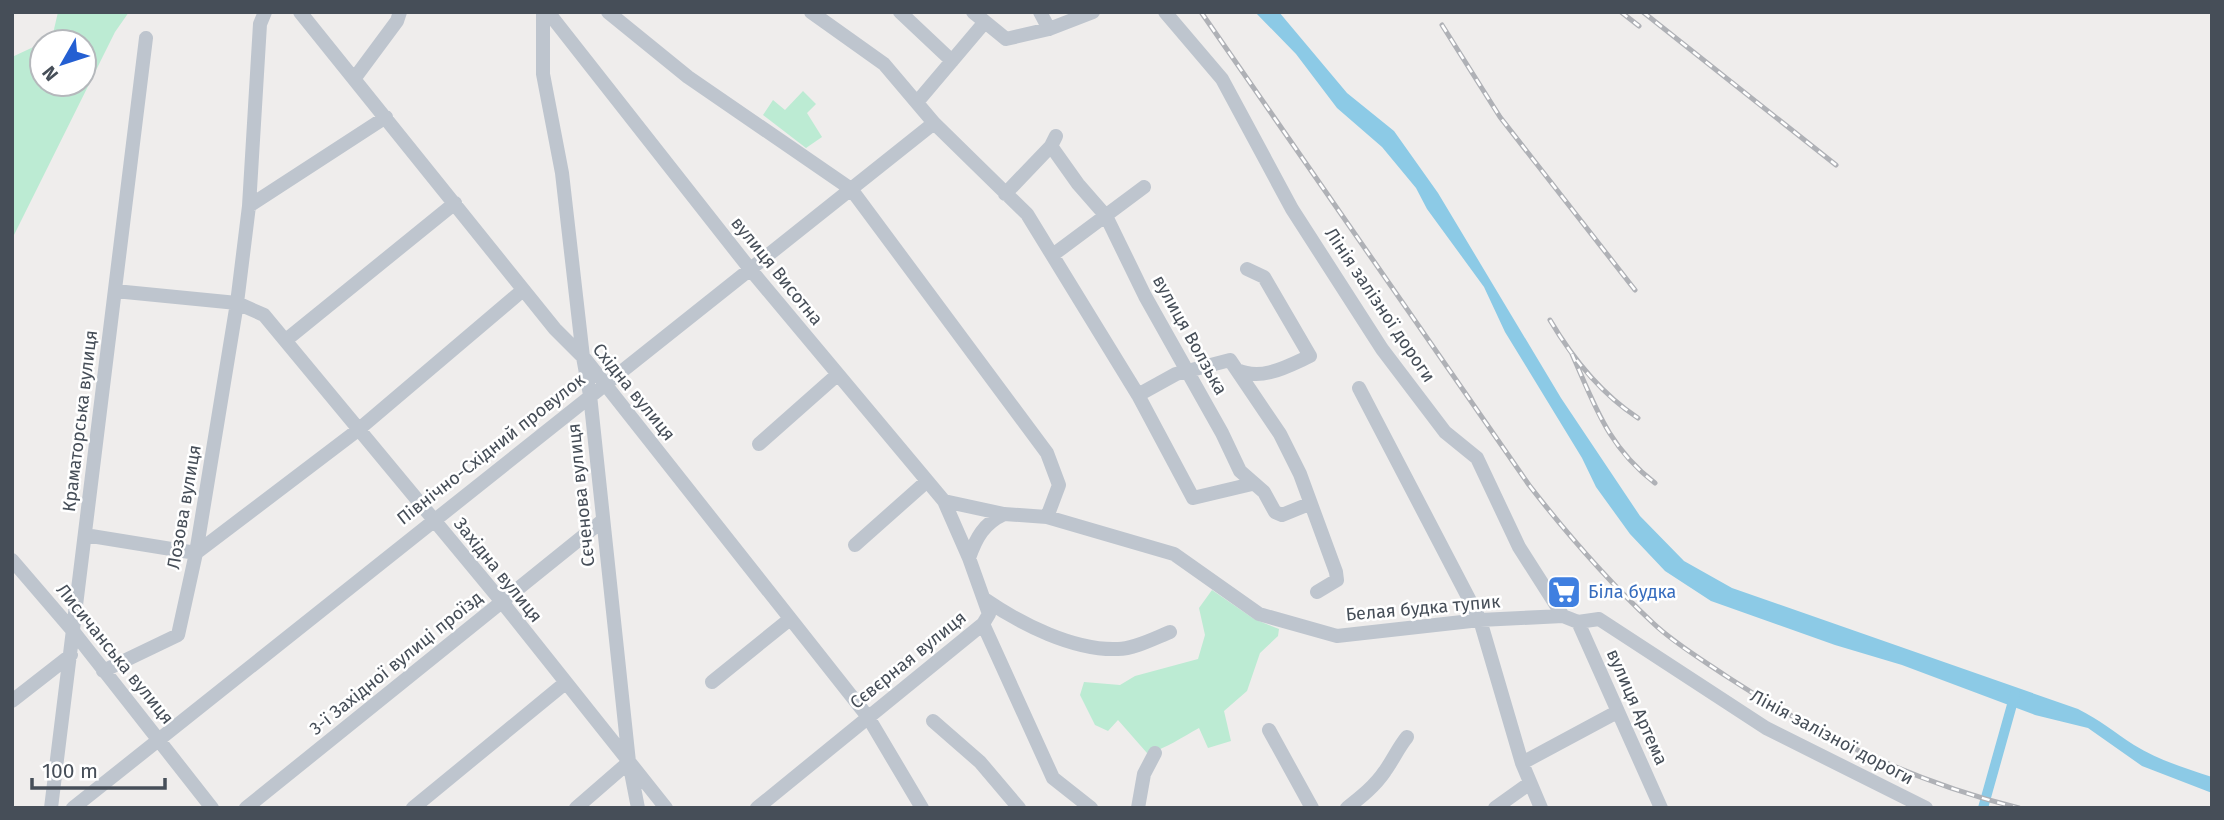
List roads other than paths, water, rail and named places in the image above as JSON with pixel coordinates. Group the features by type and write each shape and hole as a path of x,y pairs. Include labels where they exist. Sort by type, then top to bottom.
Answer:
{"street":[{"name":"Лозова вулиця","path":"103,671 178,635 196,554 237,303 249,206 260,24 265,12"},
{"name":"Східна вулиця","path":"300,12 523,290 605,384 868,718 922,808"},
{"path":"355,79 397,21 400,12"},
{"name":"Сєченова вулиця","path":"543,12 543,74 562,173 583,357 590,395 629,762 638,808"},
{"name":"вулиця Висотна","path":"548,12 750,269 944,502 969,558"},
{"path":"608,12 688,76 850,189 1047,453 1059,485 1047,517"},
{"path":"811,12 884,64 934,123 1027,214 1138,394 1193,498 1252,484"},
{"path":"900,12 952,61"},
{"path":"973,12 1006,39 1049,29 1093,12"},
{"path":"1040,12 1049,29"},
{"name":"Лінія залізної дороги","path":"1165,12 1222,79 1292,209 1382,349 1445,432 1477,458 1519,547 1563,617"},
{"path":"918,101 984,23"},
{"name":"Краматорська вулиця","path":"51,808 146,38"},
{"path":"249,206 386,117"},
{"name":"Північно-Східний провулок","path":"73,808 934,123"},
{"name":"вулиця Волзька","path":"1005,194 1054,141 1078,184 1106,216 1145,296 1189,372 1240,471 1264,492 1275,512 1282,514 1309,504"},
{"path":"1054,254 1144,187"},
{"path":"286,340 455,204"},
{"path":"1236,370 1251,376 1283,369 1310,356 1264,277 1247,269"},
{"path":"85,536 196,554 358,430 523,290"},
{"path":"115,291 237,303"},
{"name":"Західна вулиця","path":"237,303 264,315 286,340 502,602 564,684 666,808"},
{"path":"1138,394 1176,374 1230,360 1280,434 1300,474 1336,572 1337,580 1317,593"},
{"path":"759,444 838,375"},
{"path":"1359,388 1480,620 1522,763 1541,808"},
{"path":"855,545 926,482"},
{"path":"944,502 1004,514"},
{"path":"969,558 980,532 992,519 1004,514"},
{"name":"Белая будка тупик","path":"1004,514 1047,517 1174,554 1245,607 1304,628 1337,636 1480,620 1563,617 1578,622"},
{"name":"3-ї Західної вулиці проїзд","path":"246,808 602,521"},
{"name":"Сєвєрная вулиця","path":"757,808 984,624 989,614 986,600 969,558"},
{"name":"Лисичанська вулиця","path":"12,559 73,631 212,808"},
{"path":"986,600 1003,612 1075,644 1119,649 1170,632"},
{"path":"712,682 790,619"},
{"name":"Лінія залізної дороги","path":"1578,622 1599,619 1766,728 1926,808"},
{"name":"вулиця Артема","path":"1578,622 1661,808"},
{"path":"984,624 1053,778 1091,808"},
{"path":"12,701 71,655"},
{"path":"413,808 564,684"},
{"path":"1522,763 1617,712"},
{"path":"933,721 980,762 1019,808"},
{"path":"1269,730 1312,808"},
{"path":"1347,808 1387,769 1395,751 1407,737"},
{"path":"1139,808 1144,774 1154,753"},
{"path":"576,808 629,762"},
{"path":"1495,808 1530,783"}],"water":[{"path":"1255,12 1279,12 1347,93 1394,131 1438,193 1561,398 1640,516 1684,561 1732,588 2078,709 2143,750 2212,777 2212,793 2142,766 2088,728 2035,715 1902,665 1835,645 1711,601 1665,571 1630,534 1596,487 1582,458 1505,332 1484,287 1427,209 1416,188 1382,147 1337,108 1296,54"}],"waterway":[{"path":"1983,808 2015,694"}],"railway":[{"path":"1201,12 1529,485 1588,557 1636,607 1697,657 1760,698 1831,737 1942,785 2019,808"},
{"path":"1621,12 1639,26"},
{"path":"1643,12 1836,165"},
{"path":"1442,25 1500,117 1635,290"},
{"path":"1550,320 1588,374 1611,398 1638,418"},
{"path":"1572,354 1596,408 1614,440 1625,455 1655,483"}],"place":[{"name":"Біла будка","path":"1564,592"}]}
